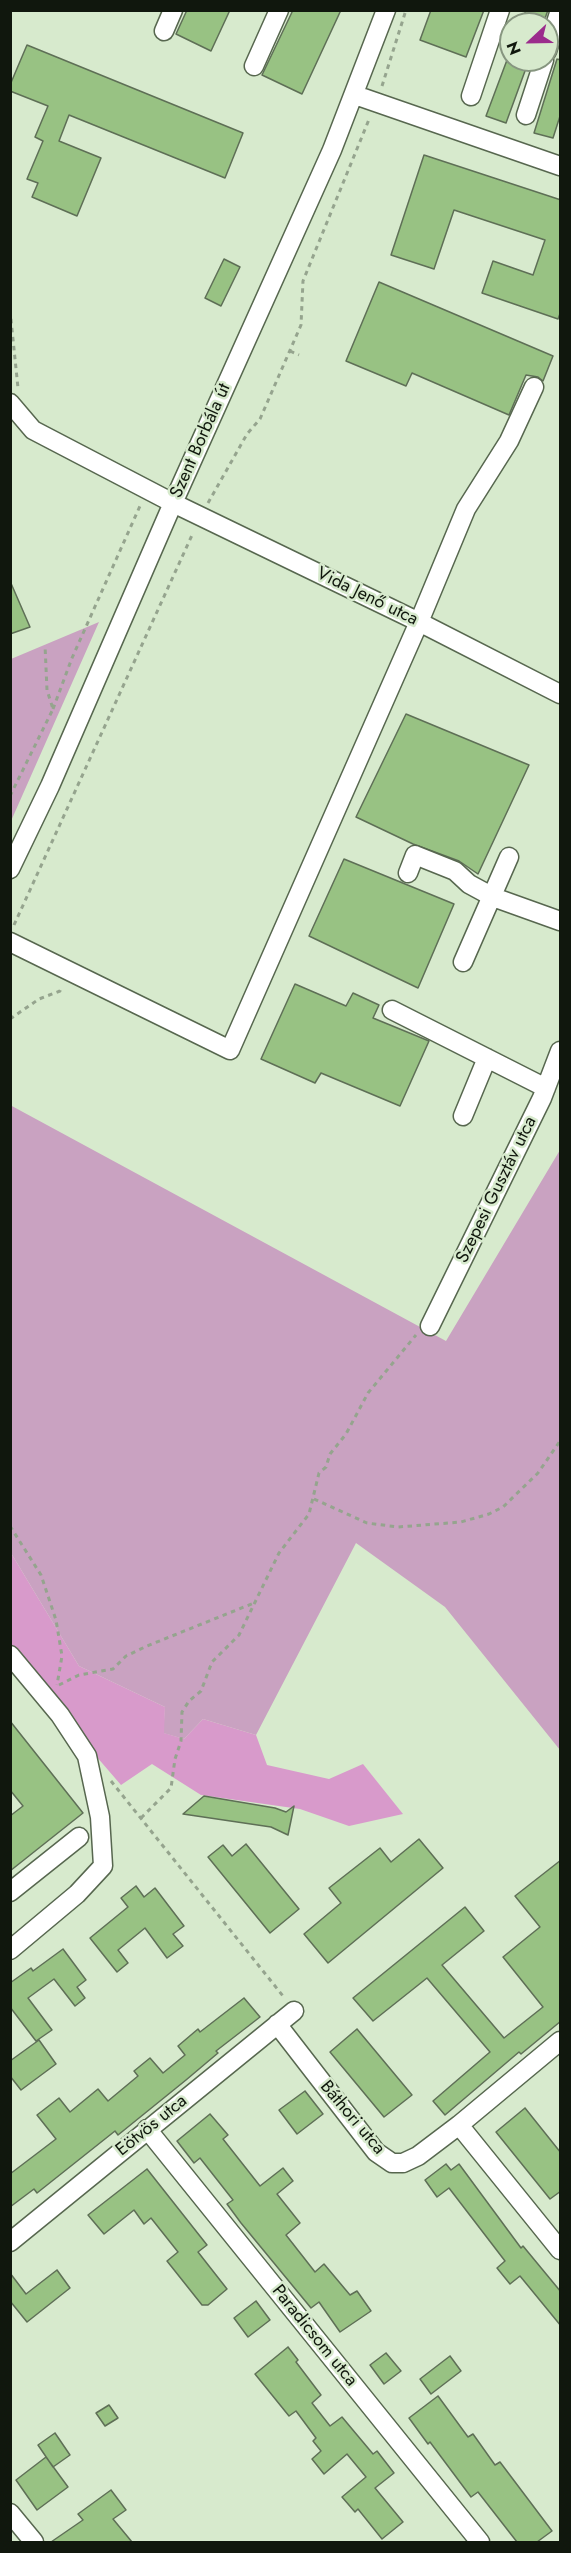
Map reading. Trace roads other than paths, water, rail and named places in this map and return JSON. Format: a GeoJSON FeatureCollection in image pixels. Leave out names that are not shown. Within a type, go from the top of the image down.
{"type":"FeatureCollection","features":[{"type":"Feature","properties":{"kind":"street"},"geometry":{"type":"LineString","coordinates":[[164,31],[173,10]]}},
{"type":"Feature","properties":{"kind":"street"},"geometry":{"type":"LineString","coordinates":[[254,66],[279,10]]}},
{"type":"Feature","properties":{"kind":"street","name":"Szent Borbála út"},"geometry":{"type":"LineString","coordinates":[[10,869],[50,786],[355,95],[386,10]]}},
{"type":"Feature","properties":{"kind":"street"},"geometry":{"type":"LineString","coordinates":[[471,96],[500,10]]}},
{"type":"Feature","properties":{"kind":"street"},"geometry":{"type":"LineString","coordinates":[[526,115],[540,72]]}},
{"type":"Feature","properties":{"kind":"street"},"geometry":{"type":"LineString","coordinates":[[355,95],[561,166]]}},
{"type":"Feature","properties":{"kind":"street"},"geometry":{"type":"LineString","coordinates":[[10,942],[230,1050],[419,622],[466,508],[509,441],[534,387]]}},
{"type":"Feature","properties":{"kind":"street","name":"Vida Jenő utca"},"geometry":{"type":"LineString","coordinates":[[15,410],[33,430],[148,490],[561,694]]}},
{"type":"Feature","properties":{"kind":"street"},"geometry":{"type":"LineString","coordinates":[[408,873],[415,855],[455,871],[468,884],[494,897],[561,921]]}},
{"type":"Feature","properties":{"kind":"street"},"geometry":{"type":"LineString","coordinates":[[463,962],[510,857]]}},
{"type":"Feature","properties":{"kind":"street"},"geometry":{"type":"LineString","coordinates":[[392,1010],[546,1088]]}},
{"type":"Feature","properties":{"kind":"street","name":"Szepesi Gusztáv utca"},"geometry":{"type":"LineString","coordinates":[[430,1326],[546,1088],[561,1051]]}},
{"type":"Feature","properties":{"kind":"street"},"geometry":{"type":"LineString","coordinates":[[463,1116],[487,1058]]}},
{"type":"Feature","properties":{"kind":"street"},"geometry":{"type":"LineString","coordinates":[[10,1655],[51,1692],[87,1756],[100,1817],[103,1866],[77,1894],[10,1950]]}},
{"type":"Feature","properties":{"kind":"street"},"geometry":{"type":"LineString","coordinates":[[10,1892],[79,1836]]}},
{"type":"Feature","properties":{"kind":"street","name":"Eötvös utca"},"geometry":{"type":"LineString","coordinates":[[10,2242],[294,2011]]}},
{"type":"Feature","properties":{"kind":"street","name":"Báthori utca"},"geometry":{"type":"LineString","coordinates":[[278,2024],[376,2152],[392,2163],[403,2163],[418,2156],[459,2126],[561,2041]]}},
{"type":"Feature","properties":{"kind":"street"},"geometry":{"type":"LineString","coordinates":[[459,2126],[561,2250]]}},
{"type":"Feature","properties":{"kind":"street","name":"Paradicsom utca"},"geometry":{"type":"LineString","coordinates":[[147,2129],[480,2542]]}},
{"type":"Feature","properties":{"kind":"street"},"geometry":{"type":"LineString","coordinates":[[10,2513],[34,2542]]}}]}
